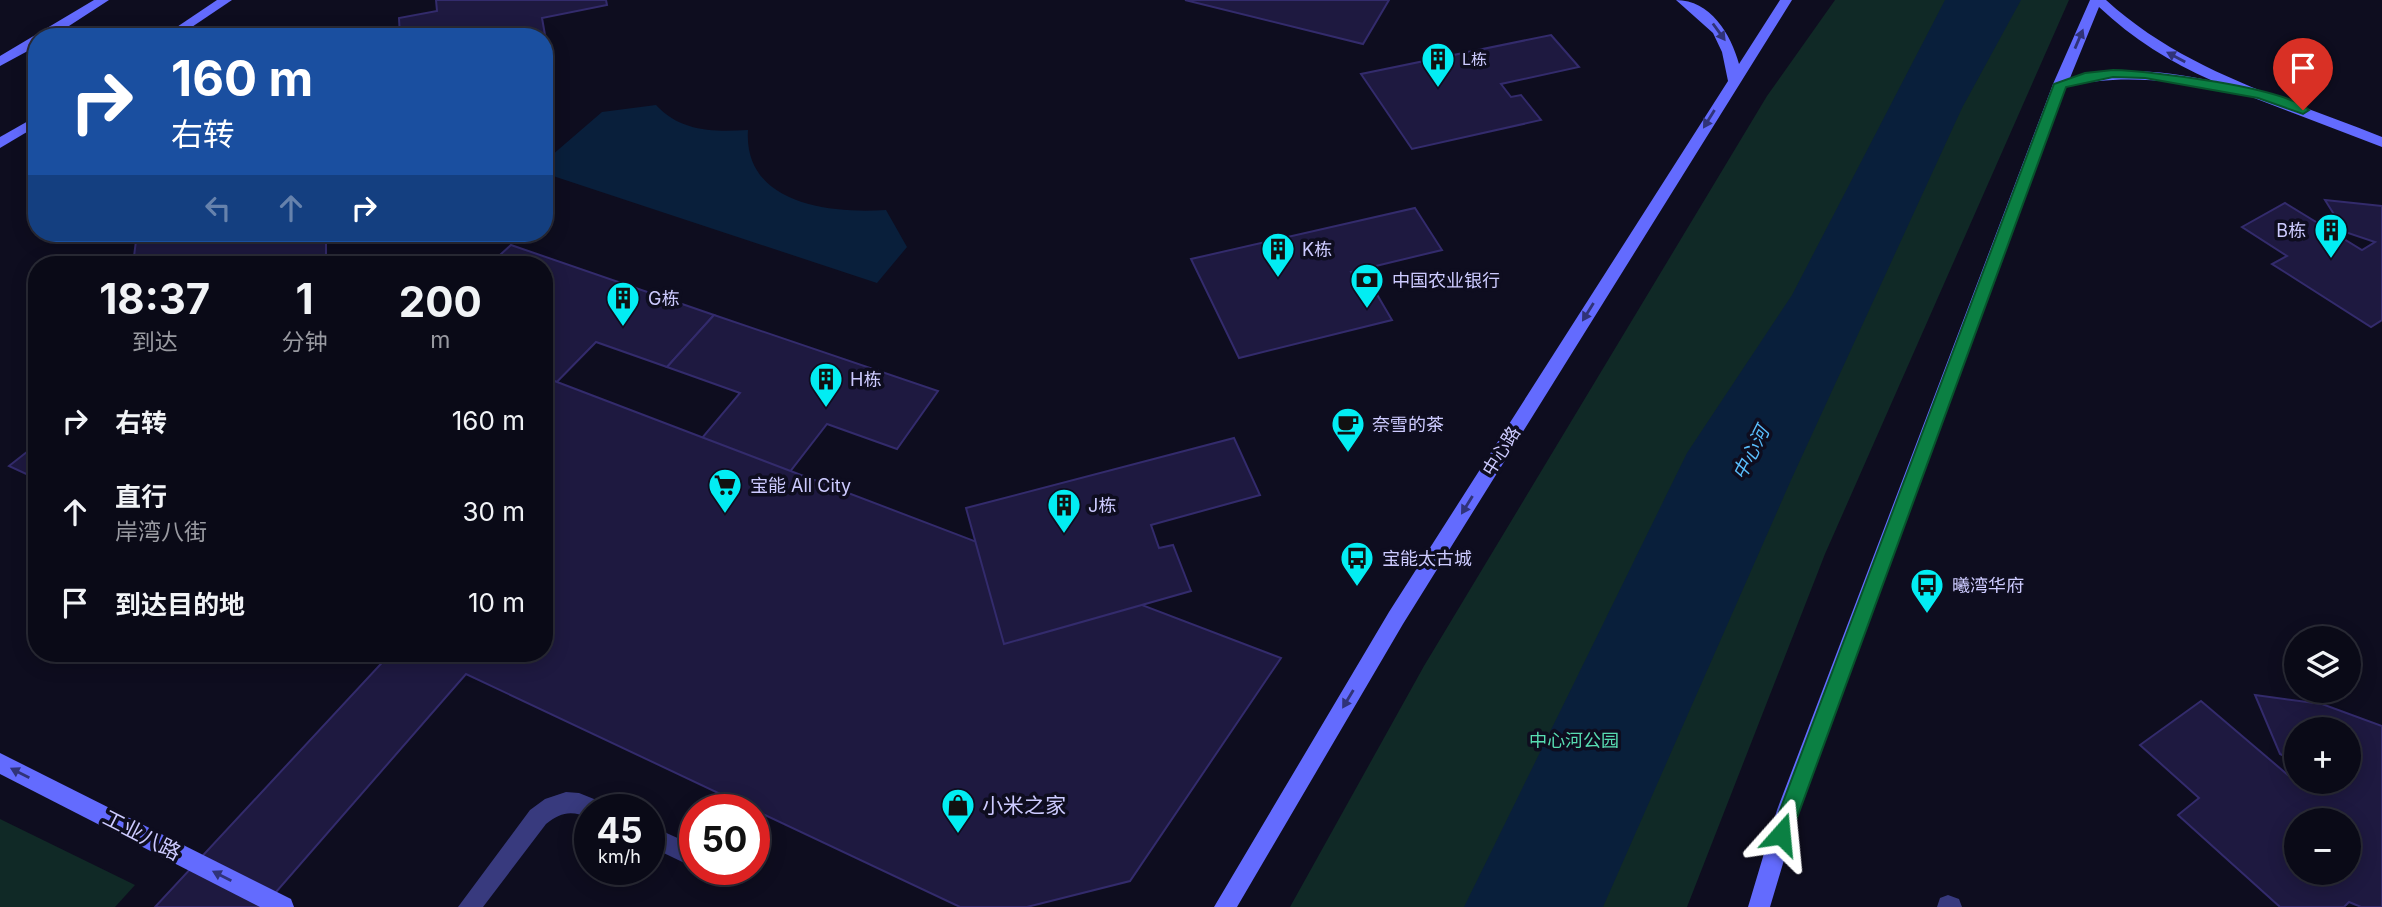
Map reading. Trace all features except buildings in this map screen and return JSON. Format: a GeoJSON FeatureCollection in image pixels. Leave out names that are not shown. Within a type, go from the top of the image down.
{"type":"FeatureCollection","features":[{"type":"Feature","properties":{"kind":"main road"},"geometry":{"type":"LineString","coordinates":[[57,28],[103,0]]}},
{"type":"Feature","properties":{"kind":"main road"},"geometry":{"type":"LineString","coordinates":[[182,28],[226,0]]}},
{"type":"Feature","properties":{"kind":"main road"},"geometry":{"type":"LineString","coordinates":[[1682,0],[1707,16],[1723,35],[1731,55],[1734,79]]}},
{"type":"Feature","properties":{"kind":"main road","name":"中心路"},"geometry":{"type":"LineString","coordinates":[[1225,907],[1396,618],[1786,0]]}},
{"type":"Feature","properties":{"kind":"main road"},"geometry":{"type":"LineString","coordinates":[[1759,907],[1793,797],[2060,84],[2097,0],[2129,29],[2193,66],[2382,142]]}},
{"type":"Feature","properties":{"kind":"main road"},"geometry":{"type":"LineString","coordinates":[[0,62],[28,45]]}},
{"type":"Feature","properties":{"kind":"main road"},"geometry":{"type":"LineString","coordinates":[[2060,84],[2085,77],[2145,74],[2261,94]]}},
{"type":"Feature","properties":{"kind":"main road"},"geometry":{"type":"LineString","coordinates":[[0,143],[28,126]]}},
{"type":"Feature","properties":{"kind":"main road","name":"工业八路"},"geometry":{"type":"LineString","coordinates":[[0,763],[283,907]]}},
{"type":"Feature","properties":{"kind":"lane"},"geometry":{"type":"LineString","coordinates":[[469,907],[538,817],[552,806],[569,801],[574,803]]}},
{"type":"Feature","properties":{"kind":"green space","name":"中心河公园"},"geometry":{"type":"Polygon","coordinates":[[[1835,0],[2069,0],[1825,554],[1687,907],[1290,907],[1424,666],[1767,96],[1835,0]]]}},
{"type":"Feature","properties":{"kind":"green space"},"geometry":{"type":"Polygon","coordinates":[[[0,819],[135,885],[115,907],[0,907],[0,819]]]}},
{"type":"Feature","properties":{"kind":"water","name":"中心河"},"geometry":{"type":"Polygon","coordinates":[[[1945,0],[2021,0],[1962,108],[1791,480],[1603,907],[1464,907],[1687,453],[1792,295],[1945,0]]]}},
{"type":"Feature","properties":{"kind":"water"},"geometry":{"type":"Polygon","coordinates":[[[656,105],[676,121],[687,125],[723,131],[748,130],[750,155],[760,174],[775,189],[816,206],[840,210],[886,210],[907,247],[877,283],[553,176],[553,154],[602,112],[656,105]]]}},
{"type":"Feature","properties":{"kind":"place","name":"L栋"},"geometry":{"type":"Point","coordinates":[1438,89]}},
{"type":"Feature","properties":{"kind":"place","name":"B栋"},"geometry":{"type":"Point","coordinates":[2331,260]}},
{"type":"Feature","properties":{"kind":"place","name":"K栋"},"geometry":{"type":"Point","coordinates":[1278,279]}},
{"type":"Feature","properties":{"kind":"place","name":"中国农业银行"},"geometry":{"type":"Point","coordinates":[1367,310]}},
{"type":"Feature","properties":{"kind":"place","name":"G栋"},"geometry":{"type":"Point","coordinates":[623,328]}},
{"type":"Feature","properties":{"kind":"place","name":"H栋"},"geometry":{"type":"Point","coordinates":[826,409]}},
{"type":"Feature","properties":{"kind":"place","name":"奈雪的茶"},"geometry":{"type":"Point","coordinates":[1348,454]}},
{"type":"Feature","properties":{"kind":"place","name":"宝能 All City"},"geometry":{"type":"Point","coordinates":[725,515]}},
{"type":"Feature","properties":{"kind":"place","name":"J栋"},"geometry":{"type":"Point","coordinates":[1064,535]}},
{"type":"Feature","properties":{"kind":"place","name":"宝能太古城"},"geometry":{"type":"Point","coordinates":[1357,588]}},
{"type":"Feature","properties":{"kind":"place","name":"曦湾华府"},"geometry":{"type":"Point","coordinates":[1927,615]}},
{"type":"Feature","properties":{"kind":"place","name":"小米之家"},"geometry":{"type":"Point","coordinates":[958,835]}},
{"type":"Feature","properties":{"kind":"route"},"geometry":{"type":"LineString","coordinates":[[1781,834],[2060,84],[2085,77],[2145,74],[2261,94],[2303,110]]}}]}
